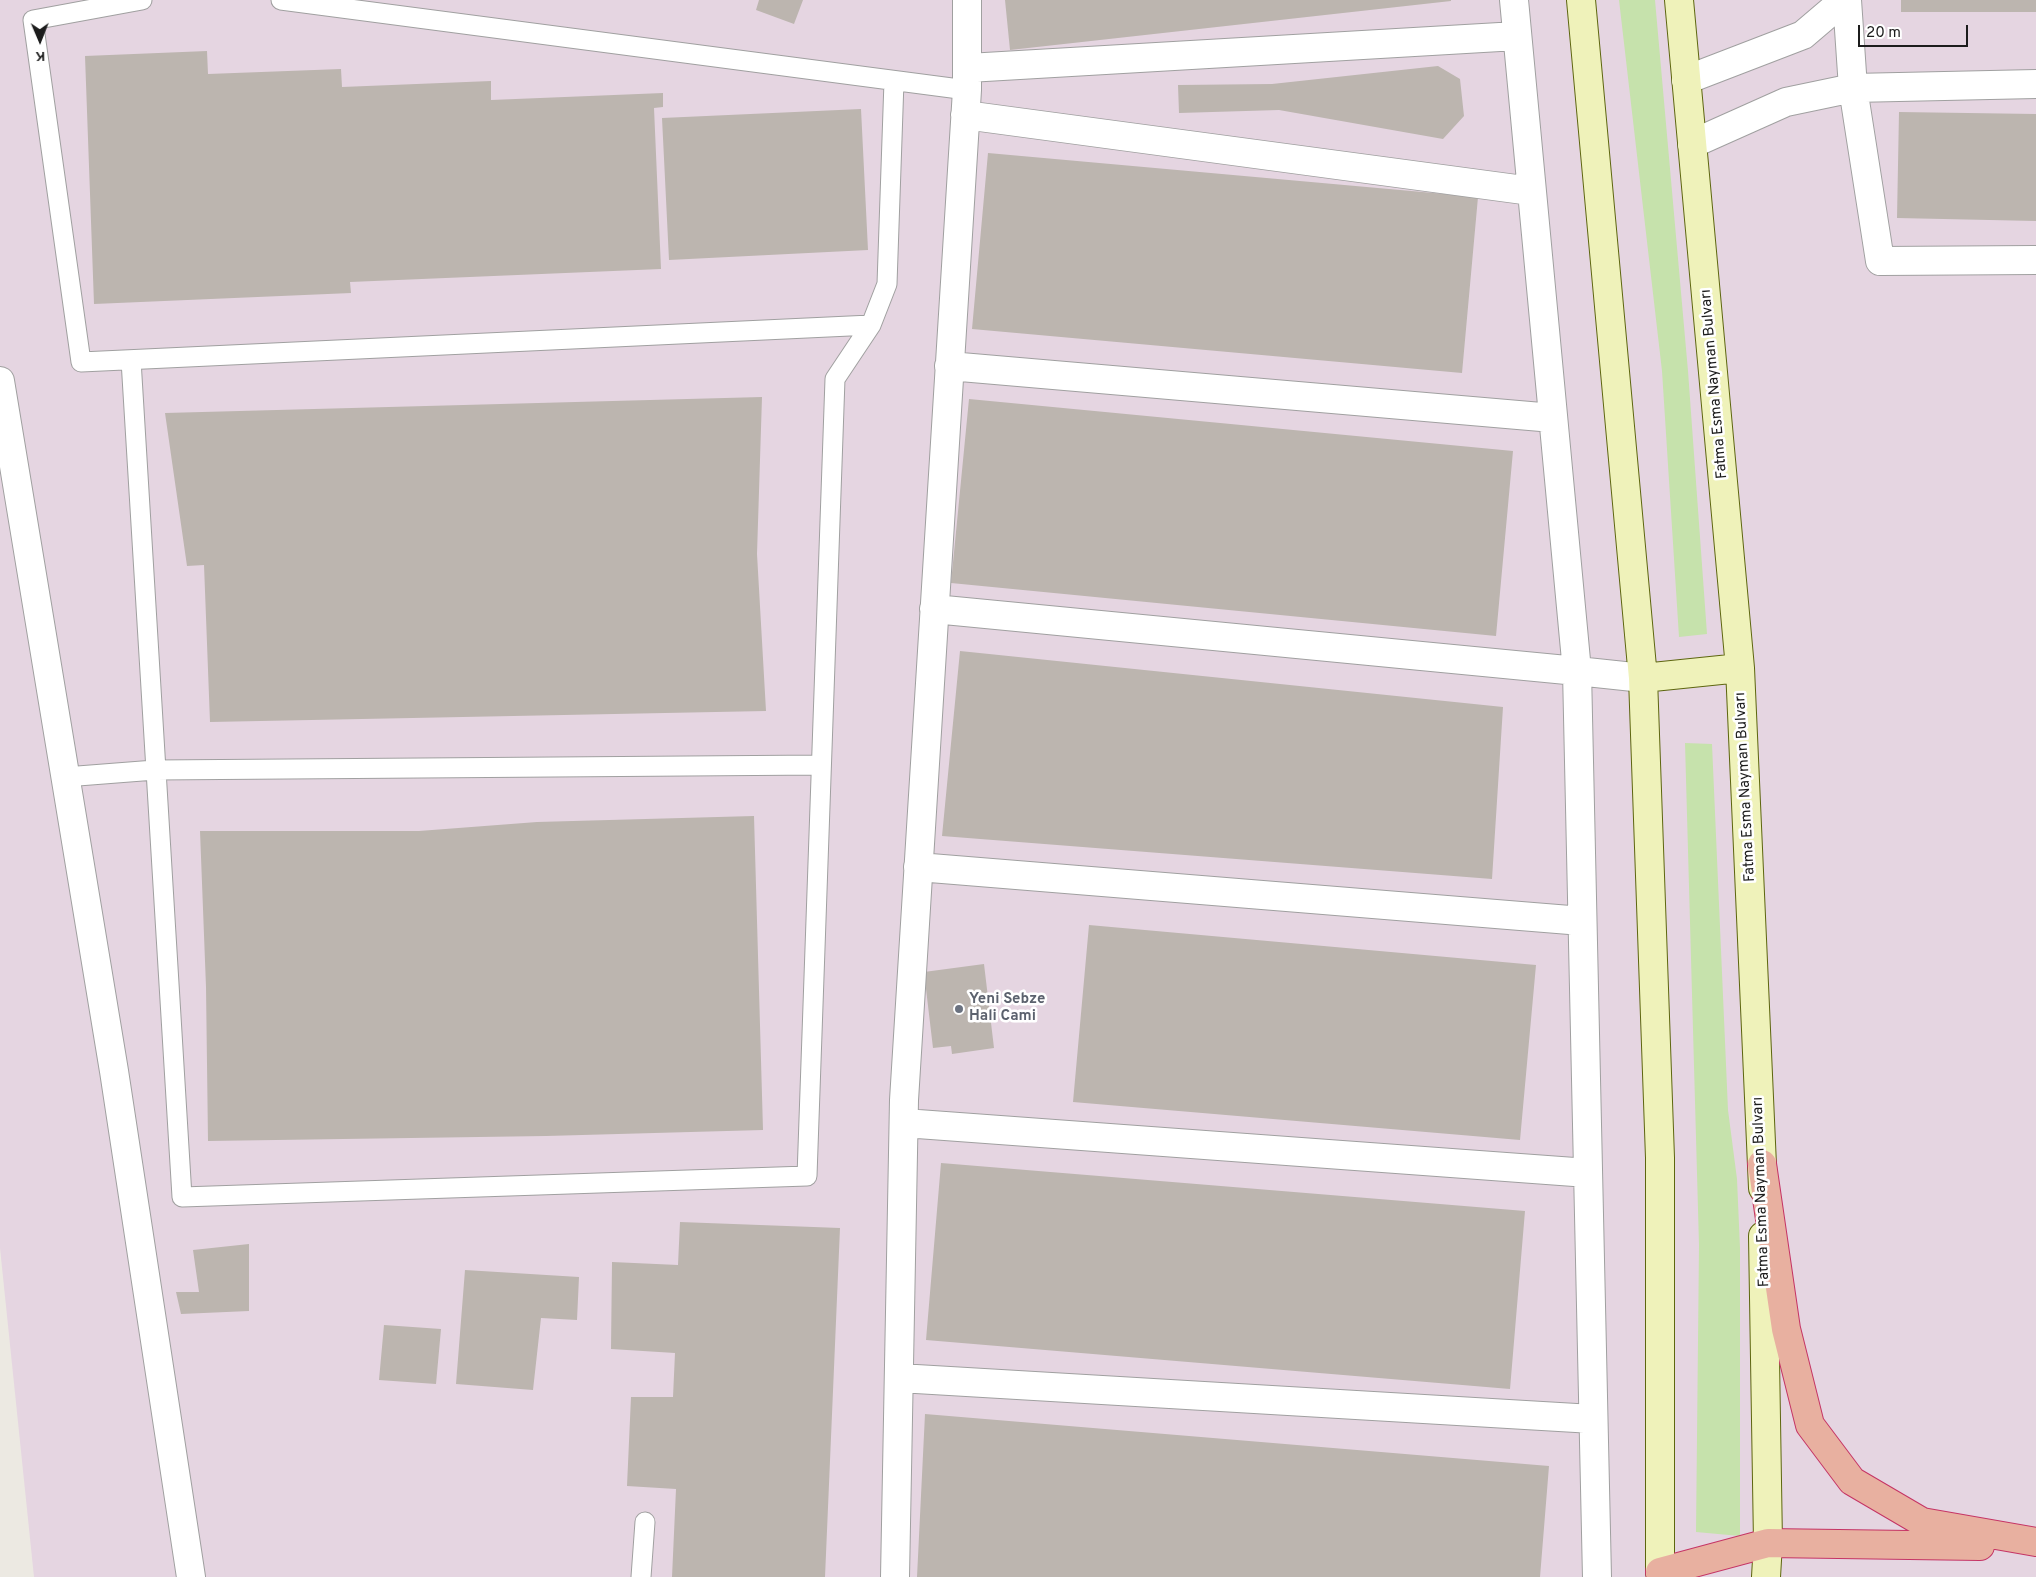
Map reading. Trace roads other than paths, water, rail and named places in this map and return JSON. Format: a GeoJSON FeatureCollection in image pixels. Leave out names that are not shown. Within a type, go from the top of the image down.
{"type":"FeatureCollection","features":[{"type":"Feature","properties":{"kind":"highway"},"geometry":{"type":"LineString","coordinates":[[1762,1164],[1786,1329],[1810,1425],[1852,1481],[1922,1522],[2036,1542]]}},
{"type":"Feature","properties":{"kind":"highway"},"geometry":{"type":"LineString","coordinates":[[1660,1572],[1768,1543],[2036,1546]]}},
{"type":"Feature","properties":{"kind":"main road"},"geometry":{"type":"LineString","coordinates":[[1581,0],[1643,678],[1660,1158],[1660,1572]]}},
{"type":"Feature","properties":{"kind":"main road","name":"Fatma Esma Nayman Bulvarı"},"geometry":{"type":"LineString","coordinates":[[1679,0],[1740,668],[1762,1164],[1768,1543],[1766,1577]]}},
{"type":"Feature","properties":{"kind":"main road"},"geometry":{"type":"LineString","coordinates":[[1643,678],[1740,668]]}},
{"type":"Feature","properties":{"kind":"street"},"geometry":{"type":"LineString","coordinates":[[895,1577],[904,1123],[966,91],[967,0]]}},
{"type":"Feature","properties":{"kind":"street"},"geometry":{"type":"LineString","coordinates":[[1514,0],[1577,671],[1597,1577]]}},
{"type":"Feature","properties":{"kind":"street"},"geometry":{"type":"LineString","coordinates":[[1686,80],[1803,35],[1845,0]]}},
{"type":"Feature","properties":{"kind":"street"},"geometry":{"type":"LineString","coordinates":[[1845,0],[1853,88],[1880,261],[2036,260]]}},
{"type":"Feature","properties":{"kind":"street"},"geometry":{"type":"LineString","coordinates":[[966,91],[1517,36]]}},
{"type":"Feature","properties":{"kind":"street"},"geometry":{"type":"LineString","coordinates":[[1692,144],[1786,102],[1853,88],[2036,84]]}},
{"type":"Feature","properties":{"kind":"street"},"geometry":{"type":"LineString","coordinates":[[966,91],[1531,191]]}},
{"type":"Feature","properties":{"kind":"street"},"geometry":{"type":"LineString","coordinates":[[949,366],[1552,418]]}},
{"type":"Feature","properties":{"kind":"street"},"geometry":{"type":"LineString","coordinates":[[0,381],[114,1071],[190,1577]]}},
{"type":"Feature","properties":{"kind":"street"},"geometry":{"type":"LineString","coordinates":[[934,609],[1643,678]]}},
{"type":"Feature","properties":{"kind":"street"},"geometry":{"type":"LineString","coordinates":[[918,867],[1582,921]]}},
{"type":"Feature","properties":{"kind":"street"},"geometry":{"type":"LineString","coordinates":[[904,1123],[1588,1173]]}},
{"type":"Feature","properties":{"kind":"street"},"geometry":{"type":"LineString","coordinates":[[899,1378],[1593,1419]]}},
{"type":"Feature","properties":{"kind":"lane"},"geometry":{"type":"LineString","coordinates":[[142,0],[33,20],[81,362],[871,325]]}},
{"type":"Feature","properties":{"kind":"lane"},"geometry":{"type":"LineString","coordinates":[[281,0],[966,91]]}},
{"type":"Feature","properties":{"kind":"lane"},"geometry":{"type":"LineString","coordinates":[[131,360],[182,1197],[808,1176],[835,379],[871,325],[887,284],[894,81]]}},
{"type":"Feature","properties":{"kind":"lane"},"geometry":{"type":"LineString","coordinates":[[65,778],[155,770],[821,765]]}},
{"type":"Feature","properties":{"kind":"lane"},"geometry":{"type":"LineString","coordinates":[[641,1577],[645,1522]]}},
{"type":"Feature","properties":{"kind":"place","name":"Yeni Sebze Hali Cami"},"geometry":{"type":"Point","coordinates":[959,1009]}}]}
